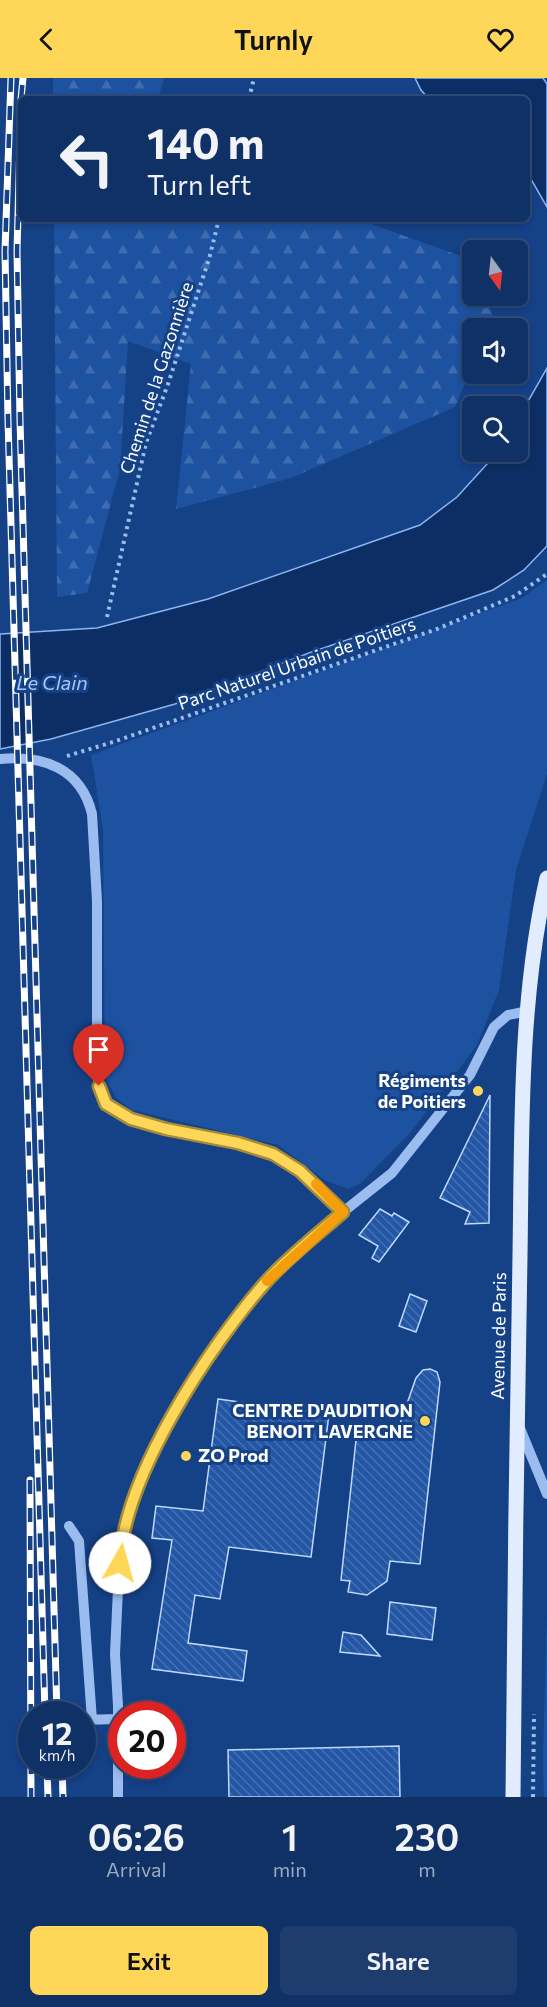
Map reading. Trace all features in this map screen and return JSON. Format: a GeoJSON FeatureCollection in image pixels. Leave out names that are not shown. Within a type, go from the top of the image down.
{"type":"FeatureCollection","features":[{"type":"Feature","properties":{"kind":"main road","name":"Avenue de Paris"},"geometry":{"type":"LineString","coordinates":[[513,1797],[523,1074],[528,1011],[547,878]]}},
{"type":"Feature","properties":{"kind":"street"},"geometry":{"type":"LineString","coordinates":[[0,759],[37,759],[49,762],[79,784],[85,792],[92,814],[97,901],[97,1070],[99,1086],[106,1104],[131,1119],[166,1129],[238,1143],[273,1154],[307,1176],[343,1212]]}},
{"type":"Feature","properties":{"kind":"street"},"geometry":{"type":"LineString","coordinates":[[117,1701],[115,1654],[120,1545],[130,1507],[152,1454],[188,1390],[222,1337],[267,1281],[343,1212],[392,1173],[470,1075],[494,1027],[508,1015],[528,1011]]}},
{"type":"Feature","properties":{"kind":"street"},"geometry":{"type":"LineString","coordinates":[[517,1420],[547,1494]]}},
{"type":"Feature","properties":{"kind":"street"},"geometry":{"type":"LineString","coordinates":[[69,1526],[79,1541],[86,1701]]}},
{"type":"Feature","properties":{"kind":"street"},"geometry":{"type":"LineString","coordinates":[[117,1779],[117,1797]]}},
{"type":"Feature","properties":{"kind":"path"},"geometry":{"type":"LineString","coordinates":[[250,96],[254,78]]}},
{"type":"Feature","properties":{"kind":"path","name":"Chemin de la Gazonnière"},"geometry":{"type":"LineString","coordinates":[[107,617],[146,443],[191,316],[218,222]]}},
{"type":"Feature","properties":{"kind":"path","name":"Parc Naturel Urbain de Poitiers"},"geometry":{"type":"LineString","coordinates":[[49,762],[113,742],[437,629],[515,596],[547,574]]}},
{"type":"Feature","properties":{"kind":"green space"},"geometry":{"type":"Polygon","coordinates":[[[53,78],[164,78],[159,96],[53,96],[53,78]]]}},
{"type":"Feature","properties":{"kind":"green space"},"geometry":{"type":"Polygon","coordinates":[[[54,222],[365,222],[462,256],[462,306],[489,306],[494,318],[462,318],[462,384],[465,384],[455,407],[291,478],[176,509],[191,364],[128,341],[120,469],[87,593],[57,597],[54,222]]]}},
{"type":"Feature","properties":{"kind":"green space"},"geometry":{"type":"Polygon","coordinates":[[[547,580],[547,774],[516,870],[499,990],[477,1045],[410,1133],[360,1184],[349,1189],[326,1181],[278,1145],[132,1110],[116,1098],[105,1076],[103,829],[91,755],[522,598],[547,580]]]}},
{"type":"Feature","properties":{"kind":"green space"},"geometry":{"type":"Polygon","coordinates":[[[547,1613],[547,1797],[544,1797],[543,1757],[547,1613]]]}},
{"type":"Feature","properties":{"kind":"water"},"geometry":{"type":"Polygon","coordinates":[[[415,78],[543,78],[547,84],[547,207],[530,177],[530,96],[426,96],[415,78]]]}},
{"type":"Feature","properties":{"kind":"water","name":"Le Clain"},"geometry":{"type":"Polygon","coordinates":[[[547,368],[547,546],[524,570],[493,590],[309,653],[175,704],[51,739],[0,749],[0,634],[97,628],[208,599],[420,525],[457,497],[489,462],[528,462],[528,401],[547,368]]]}},
{"type":"Feature","properties":{"kind":"building"},"geometry":{"type":"Polygon","coordinates":[[[490,1095],[489,1223],[465,1224],[470,1212],[440,1198],[490,1095]]]}},
{"type":"Feature","properties":{"kind":"building"},"geometry":{"type":"Polygon","coordinates":[[[380,1209],[392,1216],[394,1213],[409,1222],[379,1262],[372,1258],[378,1246],[359,1235],[380,1209]]]}},
{"type":"Feature","properties":{"kind":"building"},"geometry":{"type":"Polygon","coordinates":[[[410,1294],[427,1301],[416,1332],[399,1326],[410,1294]]]}},
{"type":"Feature","properties":{"kind":"building"},"geometry":{"type":"Polygon","coordinates":[[[430,1369],[437,1372],[440,1382],[420,1564],[390,1561],[387,1581],[367,1595],[348,1592],[350,1581],[341,1580],[357,1431],[396,1435],[416,1378],[423,1370],[430,1369]]]}},
{"type":"Feature","properties":{"kind":"building"},"geometry":{"type":"Polygon","coordinates":[[[218,1399],[329,1414],[311,1557],[229,1547],[220,1599],[195,1595],[188,1643],[247,1651],[243,1681],[152,1669],[172,1540],[152,1538],[156,1506],[203,1511],[218,1399]]]}},
{"type":"Feature","properties":{"kind":"building"},"geometry":{"type":"Polygon","coordinates":[[[390,1602],[436,1608],[432,1640],[387,1634],[390,1602]]]}},
{"type":"Feature","properties":{"kind":"building"},"geometry":{"type":"Polygon","coordinates":[[[343,1632],[361,1635],[380,1656],[340,1652],[343,1632]]]}},
{"type":"Feature","properties":{"kind":"building"},"geometry":{"type":"Polygon","coordinates":[[[399,1746],[400,1797],[229,1797],[228,1750],[399,1746]]]}},
{"type":"Feature","properties":{"kind":"railway"},"geometry":{"type":"LineString","coordinates":[[11,78],[5,251],[8,420],[45,1701]]}},
{"type":"Feature","properties":{"kind":"railway"},"geometry":{"type":"LineString","coordinates":[[21,96],[23,78]]}},
{"type":"Feature","properties":{"kind":"railway"},"geometry":{"type":"LineString","coordinates":[[18,214],[20,420],[57,1701]]}},
{"type":"Feature","properties":{"kind":"railway"},"geometry":{"type":"LineString","coordinates":[[30,1480],[31,1797]]}},
{"type":"Feature","properties":{"kind":"railway"},"geometry":{"type":"LineString","coordinates":[[47,1779],[48,1797]]}},
{"type":"Feature","properties":{"kind":"railway"},"geometry":{"type":"LineString","coordinates":[[62,1779],[63,1797]]}},
{"type":"Feature","properties":{"kind":"slow traffic"},"geometry":{"type":"LineString","coordinates":[[267,1281],[343,1212],[316,1184]]}},
{"type":"Feature","properties":{"kind":"place","name":"Régiments de Poitiers"},"geometry":{"type":"Point","coordinates":[478,1091]}},
{"type":"Feature","properties":{"kind":"place","name":"CENTRE D'AUDITION BENOIT LAVERGNE"},"geometry":{"type":"Point","coordinates":[425,1421]}},
{"type":"Feature","properties":{"kind":"place","name":"ZO Prod"},"geometry":{"type":"Point","coordinates":[186,1456]}},
{"type":"Feature","properties":{"kind":"route"},"geometry":{"type":"LineString","coordinates":[[99,1086],[106,1104],[131,1119],[166,1129],[238,1143],[273,1154],[313,1181],[343,1212],[267,1281],[222,1337],[188,1390],[152,1454],[130,1507],[120,1545],[120,1563]]}}]}
